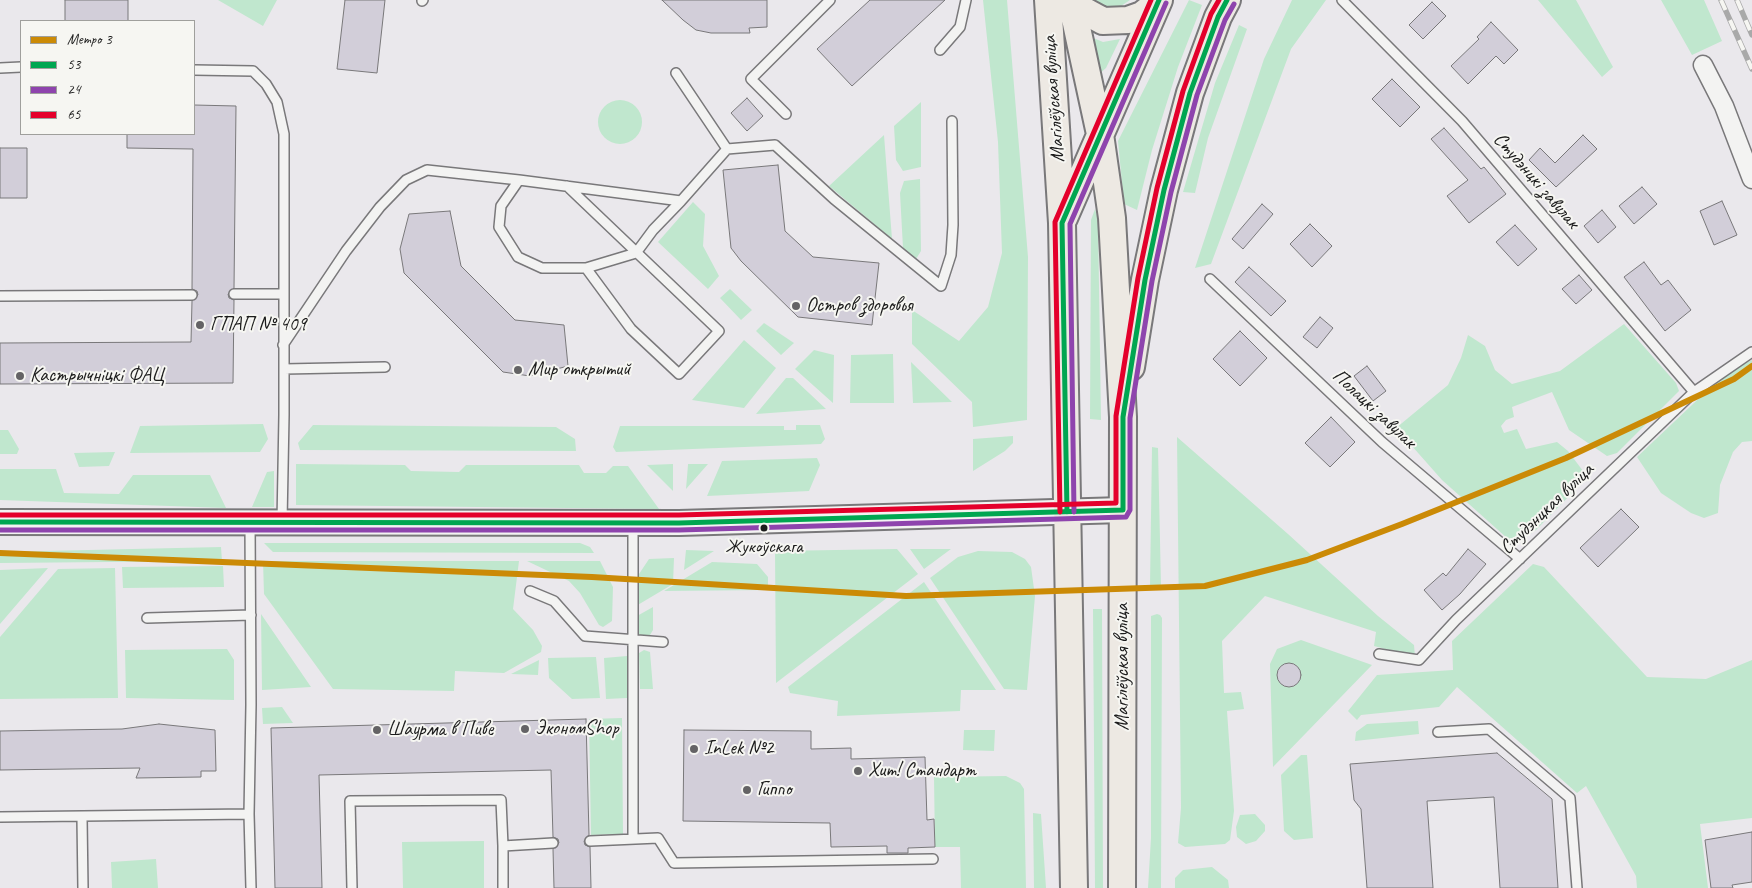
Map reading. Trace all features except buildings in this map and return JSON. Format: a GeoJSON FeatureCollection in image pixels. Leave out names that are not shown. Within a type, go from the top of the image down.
{"type":"FeatureCollection","features":[{"type":"Feature","properties":{"kind":"main road","name":"Магілёўская вуліца"},"geometry":{"type":"LineString","coordinates":[[1048,0],[1062,223],[1074,888]]}},
{"type":"Feature","properties":{"kind":"main road","name":"Магілёўская вуліца"},"geometry":{"type":"LineString","coordinates":[[1071,0],[1100,134],[1112,218],[1123,417],[1122,888]]}},
{"type":"Feature","properties":{"kind":"main road"},"geometry":{"type":"LineString","coordinates":[[1077,0],[1083,10],[1103,21],[1128,20],[1142,15],[1158,2]]}},
{"type":"Feature","properties":{"kind":"main road"},"geometry":{"type":"LineString","coordinates":[[1123,417],[1145,280],[1164,190],[1190,93],[1218,17],[1227,0]]}},
{"type":"Feature","properties":{"kind":"main road"},"geometry":{"type":"LineString","coordinates":[[1062,223],[1158,2]]}},
{"type":"Feature","properties":{"kind":"main road"},"geometry":{"type":"LineString","coordinates":[[0,522],[632,523],[1123,510]]}},
{"type":"Feature","properties":{"kind":"street"},"geometry":{"type":"LineString","coordinates":[[1703,65],[1724,106],[1752,179]]}},
{"type":"Feature","properties":{"kind":"lane"},"geometry":{"type":"LineString","coordinates":[[940,50],[960,27],[966,0]]}},
{"type":"Feature","properties":{"kind":"lane","name":"Студэнцкі завулак"},"geometry":{"type":"LineString","coordinates":[[1342,0],[1462,121],[1694,392]]}},
{"type":"Feature","properties":{"kind":"lane"},"geometry":{"type":"LineString","coordinates":[[786,114],[751,79],[828,1]]}},
{"type":"Feature","properties":{"kind":"lane"},"geometry":{"type":"LineString","coordinates":[[0,68],[20,67]]}},
{"type":"Feature","properties":{"kind":"lane"},"geometry":{"type":"LineString","coordinates":[[195,70],[253,71],[266,84],[277,102],[284,134],[282,522]]}},
{"type":"Feature","properties":{"kind":"lane"},"geometry":{"type":"LineString","coordinates":[[676,74],[727,149]]}},
{"type":"Feature","properties":{"kind":"lane"},"geometry":{"type":"LineString","coordinates":[[519,180],[501,206],[499,227],[518,257],[542,268],[586,268],[636,254],[653,230],[727,149],[775,145],[834,199],[941,286],[951,255],[953,224],[952,121]]}},
{"type":"Feature","properties":{"kind":"lane"},"geometry":{"type":"LineString","coordinates":[[284,345],[346,251],[380,207],[406,180],[427,170],[681,201]]}},
{"type":"Feature","properties":{"kind":"lane"},"geometry":{"type":"LineString","coordinates":[[568,186],[636,254],[719,331],[678,374],[631,329],[586,268]]}},
{"type":"Feature","properties":{"kind":"lane","name":"Полацкі завулак"},"geometry":{"type":"LineString","coordinates":[[1210,279],[1382,442],[1520,559]]}},
{"type":"Feature","properties":{"kind":"lane"},"geometry":{"type":"LineString","coordinates":[[0,296],[192,294]]}},
{"type":"Feature","properties":{"kind":"lane"},"geometry":{"type":"LineString","coordinates":[[234,294],[282,294]]}},
{"type":"Feature","properties":{"kind":"lane","name":"Студэнцкая вуліца"},"geometry":{"type":"LineString","coordinates":[[1379,654],[1419,660],[1520,559],[1694,392],[1752,352]]}},
{"type":"Feature","properties":{"kind":"lane"},"geometry":{"type":"LineString","coordinates":[[284,369],[385,367]]}},
{"type":"Feature","properties":{"kind":"lane"},"geometry":{"type":"LineString","coordinates":[[250,522],[250,888]]}},
{"type":"Feature","properties":{"kind":"lane"},"geometry":{"type":"LineString","coordinates":[[632,523],[633,838]]}},
{"type":"Feature","properties":{"kind":"lane"},"geometry":{"type":"LineString","coordinates":[[530,591],[554,601],[586,636],[664,642]]}},
{"type":"Feature","properties":{"kind":"lane"},"geometry":{"type":"LineString","coordinates":[[147,618],[251,615]]}},
{"type":"Feature","properties":{"kind":"lane"},"geometry":{"type":"LineString","coordinates":[[1438,732],[1489,729],[1570,798],[1577,888]]}},
{"type":"Feature","properties":{"kind":"lane"},"geometry":{"type":"LineString","coordinates":[[352,888],[350,801],[501,800],[503,888]]}},
{"type":"Feature","properties":{"kind":"lane"},"geometry":{"type":"LineString","coordinates":[[0,817],[82,818],[249,814]]}},
{"type":"Feature","properties":{"kind":"lane"},"geometry":{"type":"LineString","coordinates":[[82,818],[83,888]]}},
{"type":"Feature","properties":{"kind":"lane"},"geometry":{"type":"LineString","coordinates":[[590,841],[658,838],[674,863],[933,860]]}},
{"type":"Feature","properties":{"kind":"lane"},"geometry":{"type":"LineString","coordinates":[[503,846],[553,843]]}},
{"type":"Feature","properties":{"kind":"green space"},"geometry":{"type":"Polygon","coordinates":[[[218,0],[277,0],[263,26],[218,0]]]}},
{"type":"Feature","properties":{"kind":"green space"},"geometry":{"type":"Polygon","coordinates":[[[983,0],[1007,0],[1028,257],[1027,420],[973,427],[972,402],[912,344],[912,310],[959,341],[988,307],[1002,253],[998,142],[983,0]]]}},
{"type":"Feature","properties":{"kind":"green space"},"geometry":{"type":"Polygon","coordinates":[[[1092,0],[1130,0],[1121,6],[1109,9],[1092,0]]]}},
{"type":"Feature","properties":{"kind":"green space"},"geometry":{"type":"Polygon","coordinates":[[[1189,0],[1202,5],[1178,67],[1152,150],[1137,210],[1124,204],[1118,141],[1189,0]]]}},
{"type":"Feature","properties":{"kind":"green space"},"geometry":{"type":"Polygon","coordinates":[[[1292,0],[1326,0],[1291,49],[1211,264],[1195,268],[1264,59],[1292,0]]]}},
{"type":"Feature","properties":{"kind":"green space"},"geometry":{"type":"Polygon","coordinates":[[[1538,0],[1576,0],[1613,67],[1602,77],[1538,0]]]}},
{"type":"Feature","properties":{"kind":"green space"},"geometry":{"type":"Polygon","coordinates":[[[1661,0],[1704,0],[1722,41],[1692,55],[1661,0]]]}},
{"type":"Feature","properties":{"kind":"green space"},"geometry":{"type":"Polygon","coordinates":[[[1239,25],[1247,29],[1208,138],[1195,193],[1183,192],[1215,83],[1239,25]]]}},
{"type":"Feature","properties":{"kind":"green space"},"geometry":{"type":"Polygon","coordinates":[[[1091,37],[1103,42],[1120,39],[1106,68],[1098,75],[1091,37]]]}},
{"type":"Feature","properties":{"kind":"green space"},"geometry":{"type":"Polygon","coordinates":[[[616,100],[624,100],[636,106],[642,122],[636,138],[624,144],[616,144],[604,138],[598,126],[598,118],[604,106],[616,100]]]}},
{"type":"Feature","properties":{"kind":"green space"},"geometry":{"type":"Polygon","coordinates":[[[921,102],[921,167],[903,171],[896,160],[894,126],[921,102]]]}},
{"type":"Feature","properties":{"kind":"green space"},"geometry":{"type":"Polygon","coordinates":[[[884,135],[892,239],[829,186],[884,135]]]}},
{"type":"Feature","properties":{"kind":"green space"},"geometry":{"type":"Polygon","coordinates":[[[920,179],[921,251],[916,259],[903,248],[900,193],[904,181],[920,179]]]}},
{"type":"Feature","properties":{"kind":"green space"},"geometry":{"type":"Polygon","coordinates":[[[693,202],[705,214],[703,246],[719,276],[708,289],[658,242],[693,202]]]}},
{"type":"Feature","properties":{"kind":"green space"},"geometry":{"type":"Polygon","coordinates":[[[1095,209],[1098,219],[1101,420],[1090,419],[1091,220],[1095,209]]]}},
{"type":"Feature","properties":{"kind":"green space"},"geometry":{"type":"Polygon","coordinates":[[[730,289],[752,310],[741,320],[720,298],[730,289]]]}},
{"type":"Feature","properties":{"kind":"green space"},"geometry":{"type":"Polygon","coordinates":[[[764,323],[794,343],[781,355],[756,331],[764,323]]]}},
{"type":"Feature","properties":{"kind":"green space"},"geometry":{"type":"Polygon","coordinates":[[[1624,324],[1676,383],[1679,391],[1617,453],[1607,456],[1569,430],[1552,392],[1512,407],[1514,417],[1506,420],[1501,426],[1504,433],[1517,429],[1526,449],[1557,442],[1568,451],[1583,471],[1582,483],[1536,530],[1524,538],[1515,540],[1507,538],[1442,480],[1396,428],[1448,385],[1461,358],[1468,335],[1485,346],[1495,370],[1512,384],[1560,371],[1624,324]]]}},
{"type":"Feature","properties":{"kind":"green space"},"geometry":{"type":"Polygon","coordinates":[[[744,340],[776,368],[744,408],[692,400],[744,340]]]}},
{"type":"Feature","properties":{"kind":"green space"},"geometry":{"type":"Polygon","coordinates":[[[814,350],[834,355],[833,403],[795,369],[814,350]]]}},
{"type":"Feature","properties":{"kind":"green space"},"geometry":{"type":"Polygon","coordinates":[[[893,354],[894,403],[850,403],[851,355],[893,354]]]}},
{"type":"Feature","properties":{"kind":"green space"},"geometry":{"type":"Polygon","coordinates":[[[1752,360],[1752,441],[1742,442],[1733,452],[1720,485],[1718,513],[1704,518],[1691,513],[1661,493],[1637,457],[1712,386],[1730,371],[1752,360]]]}},
{"type":"Feature","properties":{"kind":"green space"},"geometry":{"type":"Polygon","coordinates":[[[911,362],[952,402],[913,403],[911,362]]]}},
{"type":"Feature","properties":{"kind":"green space"},"geometry":{"type":"Polygon","coordinates":[[[786,378],[793,378],[826,409],[756,414],[786,378]]]}},
{"type":"Feature","properties":{"kind":"green space"},"geometry":{"type":"Polygon","coordinates":[[[263,424],[268,439],[260,452],[130,453],[140,426],[263,424]]]}},
{"type":"Feature","properties":{"kind":"green space"},"geometry":{"type":"Polygon","coordinates":[[[313,425],[556,427],[575,439],[576,451],[300,450],[298,443],[313,425]]]}},
{"type":"Feature","properties":{"kind":"green space"},"geometry":{"type":"Polygon","coordinates":[[[796,425],[820,425],[825,439],[821,444],[616,452],[613,447],[620,426],[784,426],[784,430],[796,430],[796,425]]]}},
{"type":"Feature","properties":{"kind":"green space"},"geometry":{"type":"Polygon","coordinates":[[[0,430],[8,430],[19,449],[17,454],[0,454],[0,430]]]}},
{"type":"Feature","properties":{"kind":"green space"},"geometry":{"type":"Polygon","coordinates":[[[1013,436],[1013,443],[1005,451],[973,471],[973,439],[1013,436]]]}},
{"type":"Feature","properties":{"kind":"green space"},"geometry":{"type":"Polygon","coordinates":[[[1177,437],[1378,616],[1414,645],[1415,657],[1374,646],[1376,632],[1265,596],[1222,641],[1224,693],[1241,692],[1244,709],[1227,711],[1234,811],[1230,840],[1225,844],[1185,847],[1178,843],[1181,808],[1177,437]]]}},
{"type":"Feature","properties":{"kind":"green space"},"geometry":{"type":"Polygon","coordinates":[[[1152,447],[1158,448],[1161,587],[1150,586],[1152,447]]]}},
{"type":"Feature","properties":{"kind":"green space"},"geometry":{"type":"Polygon","coordinates":[[[115,452],[109,466],[79,467],[74,453],[115,452]]]}},
{"type":"Feature","properties":{"kind":"green space"},"geometry":{"type":"Polygon","coordinates":[[[817,458],[820,465],[809,491],[707,496],[722,461],[817,458]]]}},
{"type":"Feature","properties":{"kind":"green space"},"geometry":{"type":"Polygon","coordinates":[[[296,464],[405,465],[411,471],[459,472],[466,465],[579,465],[584,473],[606,473],[613,466],[628,466],[659,509],[296,505],[296,464]]]}},
{"type":"Feature","properties":{"kind":"green space"},"geometry":{"type":"Polygon","coordinates":[[[673,464],[673,491],[647,465],[673,464]]]}},
{"type":"Feature","properties":{"kind":"green space"},"geometry":{"type":"Polygon","coordinates":[[[708,464],[686,489],[688,465],[708,464]]]}},
{"type":"Feature","properties":{"kind":"green space"},"geometry":{"type":"Polygon","coordinates":[[[0,469],[56,469],[64,493],[119,494],[133,475],[210,475],[226,508],[0,500],[0,469]]]}},
{"type":"Feature","properties":{"kind":"green space"},"geometry":{"type":"Polygon","coordinates":[[[274,471],[274,507],[252,507],[267,472],[274,471]]]}},
{"type":"Feature","properties":{"kind":"green space"},"geometry":{"type":"Polygon","coordinates":[[[264,543],[580,543],[590,547],[594,553],[273,552],[264,543]]]}},
{"type":"Feature","properties":{"kind":"green space"},"geometry":{"type":"Polygon","coordinates":[[[221,547],[222,561],[0,563],[0,552],[221,547]]]}},
{"type":"Feature","properties":{"kind":"green space"},"geometry":{"type":"Polygon","coordinates":[[[897,549],[918,574],[776,683],[775,551],[897,549]]]}},
{"type":"Feature","properties":{"kind":"green space"},"geometry":{"type":"Polygon","coordinates":[[[910,549],[951,549],[924,569],[910,549]]]}},
{"type":"Feature","properties":{"kind":"green space"},"geometry":{"type":"Polygon","coordinates":[[[686,550],[714,551],[684,570],[686,550]]]}},
{"type":"Feature","properties":{"kind":"green space"},"geometry":{"type":"Polygon","coordinates":[[[978,551],[1012,552],[1025,559],[1031,567],[1035,596],[1027,690],[1004,689],[930,578],[958,557],[978,551]]]}},
{"type":"Feature","properties":{"kind":"green space"},"geometry":{"type":"Polygon","coordinates":[[[674,558],[673,584],[636,606],[637,577],[649,559],[674,558]]]}},
{"type":"Feature","properties":{"kind":"green space"},"geometry":{"type":"Polygon","coordinates":[[[263,561],[519,561],[513,609],[533,630],[542,646],[541,652],[504,673],[455,671],[454,691],[333,689],[264,594],[263,561]]]}},
{"type":"Feature","properties":{"kind":"green space"},"geometry":{"type":"Polygon","coordinates":[[[527,561],[600,561],[613,587],[612,621],[603,627],[599,625],[580,593],[569,581],[527,561]]]}},
{"type":"Feature","properties":{"kind":"green space"},"geometry":{"type":"Polygon","coordinates":[[[712,562],[757,564],[768,577],[768,590],[664,591],[712,562]]]}},
{"type":"Feature","properties":{"kind":"green space"},"geometry":{"type":"Polygon","coordinates":[[[1533,564],[1544,567],[1647,677],[1706,679],[1752,660],[1752,818],[1700,824],[1708,888],[1637,888],[1636,876],[1586,786],[1577,793],[1457,687],[1439,707],[1361,715],[1357,720],[1348,711],[1377,675],[1453,670],[1452,641],[1533,564]]]}},
{"type":"Feature","properties":{"kind":"green space"},"geometry":{"type":"Polygon","coordinates":[[[223,566],[224,587],[123,588],[122,567],[223,566]]]}},
{"type":"Feature","properties":{"kind":"green space"},"geometry":{"type":"Polygon","coordinates":[[[48,568],[0,624],[0,570],[48,568]]]}},
{"type":"Feature","properties":{"kind":"green space"},"geometry":{"type":"Polygon","coordinates":[[[115,568],[118,698],[0,699],[0,637],[58,569],[115,568]]]}},
{"type":"Feature","properties":{"kind":"green space"},"geometry":{"type":"Polygon","coordinates":[[[924,582],[996,690],[961,690],[960,711],[837,716],[838,701],[790,693],[788,687],[924,582]]]}},
{"type":"Feature","properties":{"kind":"green space"},"geometry":{"type":"Polygon","coordinates":[[[653,607],[653,630],[646,637],[638,634],[637,616],[653,607]]]}},
{"type":"Feature","properties":{"kind":"green space"},"geometry":{"type":"Polygon","coordinates":[[[1093,609],[1102,609],[1103,888],[1095,888],[1093,609]]]}},
{"type":"Feature","properties":{"kind":"green space"},"geometry":{"type":"Polygon","coordinates":[[[261,614],[311,687],[262,690],[261,614]]]}},
{"type":"Feature","properties":{"kind":"green space"},"geometry":{"type":"Polygon","coordinates":[[[1157,614],[1162,618],[1161,888],[1148,888],[1151,838],[1151,616],[1157,614]]]}},
{"type":"Feature","properties":{"kind":"green space"},"geometry":{"type":"Polygon","coordinates":[[[1301,640],[1372,665],[1273,767],[1270,664],[1277,649],[1301,640]]]}},
{"type":"Feature","properties":{"kind":"green space"},"geometry":{"type":"Polygon","coordinates":[[[227,649],[234,660],[234,700],[126,698],[125,650],[227,649]]]}},
{"type":"Feature","properties":{"kind":"green space"},"geometry":{"type":"Polygon","coordinates":[[[644,650],[650,652],[653,689],[640,689],[639,653],[644,650]]]}},
{"type":"Feature","properties":{"kind":"green space"},"geometry":{"type":"Polygon","coordinates":[[[627,656],[627,698],[606,699],[604,658],[627,656]]]}},
{"type":"Feature","properties":{"kind":"green space"},"geometry":{"type":"Polygon","coordinates":[[[596,657],[600,698],[572,699],[549,678],[548,658],[596,657]]]}},
{"type":"Feature","properties":{"kind":"green space"},"geometry":{"type":"Polygon","coordinates":[[[539,660],[538,675],[511,674],[539,660]]]}},
{"type":"Feature","properties":{"kind":"green space"},"geometry":{"type":"Polygon","coordinates":[[[282,707],[293,723],[263,724],[262,708],[282,707]]]}},
{"type":"Feature","properties":{"kind":"green space"},"geometry":{"type":"Polygon","coordinates":[[[622,718],[623,834],[591,835],[589,719],[622,718]]]}},
{"type":"Feature","properties":{"kind":"green space"},"geometry":{"type":"Polygon","coordinates":[[[1418,721],[1419,734],[1355,741],[1356,732],[1367,724],[1418,721]]]}},
{"type":"Feature","properties":{"kind":"green space"},"geometry":{"type":"Polygon","coordinates":[[[964,730],[995,730],[994,751],[963,750],[964,730]]]}},
{"type":"Feature","properties":{"kind":"green space"},"geometry":{"type":"Polygon","coordinates":[[[1301,755],[1307,755],[1313,838],[1294,840],[1284,831],[1281,775],[1301,755]]]}},
{"type":"Feature","properties":{"kind":"green space"},"geometry":{"type":"Polygon","coordinates":[[[1006,776],[1020,783],[1024,789],[1026,888],[961,888],[960,847],[935,847],[934,777],[1006,776]]]}},
{"type":"Feature","properties":{"kind":"green space"},"geometry":{"type":"Polygon","coordinates":[[[1033,813],[1041,814],[1046,888],[1034,888],[1033,813]]]}},
{"type":"Feature","properties":{"kind":"green space"},"geometry":{"type":"Polygon","coordinates":[[[1255,814],[1265,825],[1265,831],[1256,841],[1246,844],[1237,837],[1236,827],[1240,815],[1255,814]]]}},
{"type":"Feature","properties":{"kind":"green space"},"geometry":{"type":"Polygon","coordinates":[[[484,841],[484,888],[403,888],[402,842],[484,841]]]}},
{"type":"Feature","properties":{"kind":"green space"},"geometry":{"type":"Polygon","coordinates":[[[156,859],[158,888],[112,888],[111,862],[156,859]]]}},
{"type":"Feature","properties":{"kind":"green space"},"geometry":{"type":"Polygon","coordinates":[[[1212,867],[1228,880],[1229,888],[1175,888],[1175,878],[1183,870],[1212,867]]]}},
{"type":"Feature","properties":{"kind":"railway"},"geometry":{"type":"LineString","coordinates":[[1721,0],[1752,69]]}},
{"type":"Feature","properties":{"kind":"railway"},"geometry":{"type":"LineString","coordinates":[[1737,0],[1752,35]]}},
{"type":"Feature","properties":{"kind":"metro line","name":"3"},"geometry":{"type":"LineString","coordinates":[[0,553],[592,577],[906,596],[1205,586],[1307,560],[1402,524],[1566,458],[1734,379],[1752,366]]}},
{"type":"Feature","properties":{"kind":"transit line","name":"65"},"geometry":{"type":"LineString","coordinates":[[1060,512],[1055,222],[1151,0]]}},
{"type":"Feature","properties":{"kind":"transit line","name":"53"},"geometry":{"type":"LineString","coordinates":[[1067,512],[1062,223],[1159,0]]}},
{"type":"Feature","properties":{"kind":"transit line","name":"65"},"geometry":{"type":"LineString","coordinates":[[0,515],[679,515],[1116,503],[1116,416],[1138,278],[1157,188],[1183,91],[1211,14],[1219,0]]}},
{"type":"Feature","properties":{"kind":"transit line","name":"53"},"geometry":{"type":"LineString","coordinates":[[0,522],[679,523],[1123,510],[1123,417],[1145,280],[1164,190],[1190,93],[1218,17],[1227,0]]}},
{"type":"Feature","properties":{"kind":"transit line","name":"24"},"geometry":{"type":"LineString","coordinates":[[1074,512],[1070,224],[1166,3]]}},
{"type":"Feature","properties":{"kind":"transit line","name":"24"},"geometry":{"type":"LineString","coordinates":[[0,530],[679,530],[1126,517],[1130,510],[1130,418],[1152,281],[1171,192],[1197,95],[1225,20],[1234,4]]}},
{"type":"Feature","properties":{"kind":"place","name":"Остров здоровья"},"geometry":{"type":"Point","coordinates":[796,306]}},
{"type":"Feature","properties":{"kind":"place","name":"ГПАП № 409"},"geometry":{"type":"Point","coordinates":[200,325]}},
{"type":"Feature","properties":{"kind":"place","name":"Мир открытий"},"geometry":{"type":"Point","coordinates":[518,370]}},
{"type":"Feature","properties":{"kind":"place","name":"Кастрычніцкі ФАЦ"},"geometry":{"type":"Point","coordinates":[20,376]}},
{"type":"Feature","properties":{"kind":"place","name":"Жукоўскага"},"geometry":{"type":"Point","coordinates":[764,528]}},
{"type":"Feature","properties":{"kind":"place","name":"ЭкономShop"},"geometry":{"type":"Point","coordinates":[525,729]}},
{"type":"Feature","properties":{"kind":"place","name":"Шаурма в Пиве"},"geometry":{"type":"Point","coordinates":[377,730]}},
{"type":"Feature","properties":{"kind":"place","name":"InLek №2"},"geometry":{"type":"Point","coordinates":[694,749]}},
{"type":"Feature","properties":{"kind":"place","name":"Хит! Стандарт"},"geometry":{"type":"Point","coordinates":[858,771]}},
{"type":"Feature","properties":{"kind":"place","name":"Гиппо"},"geometry":{"type":"Point","coordinates":[747,790]}}]}
